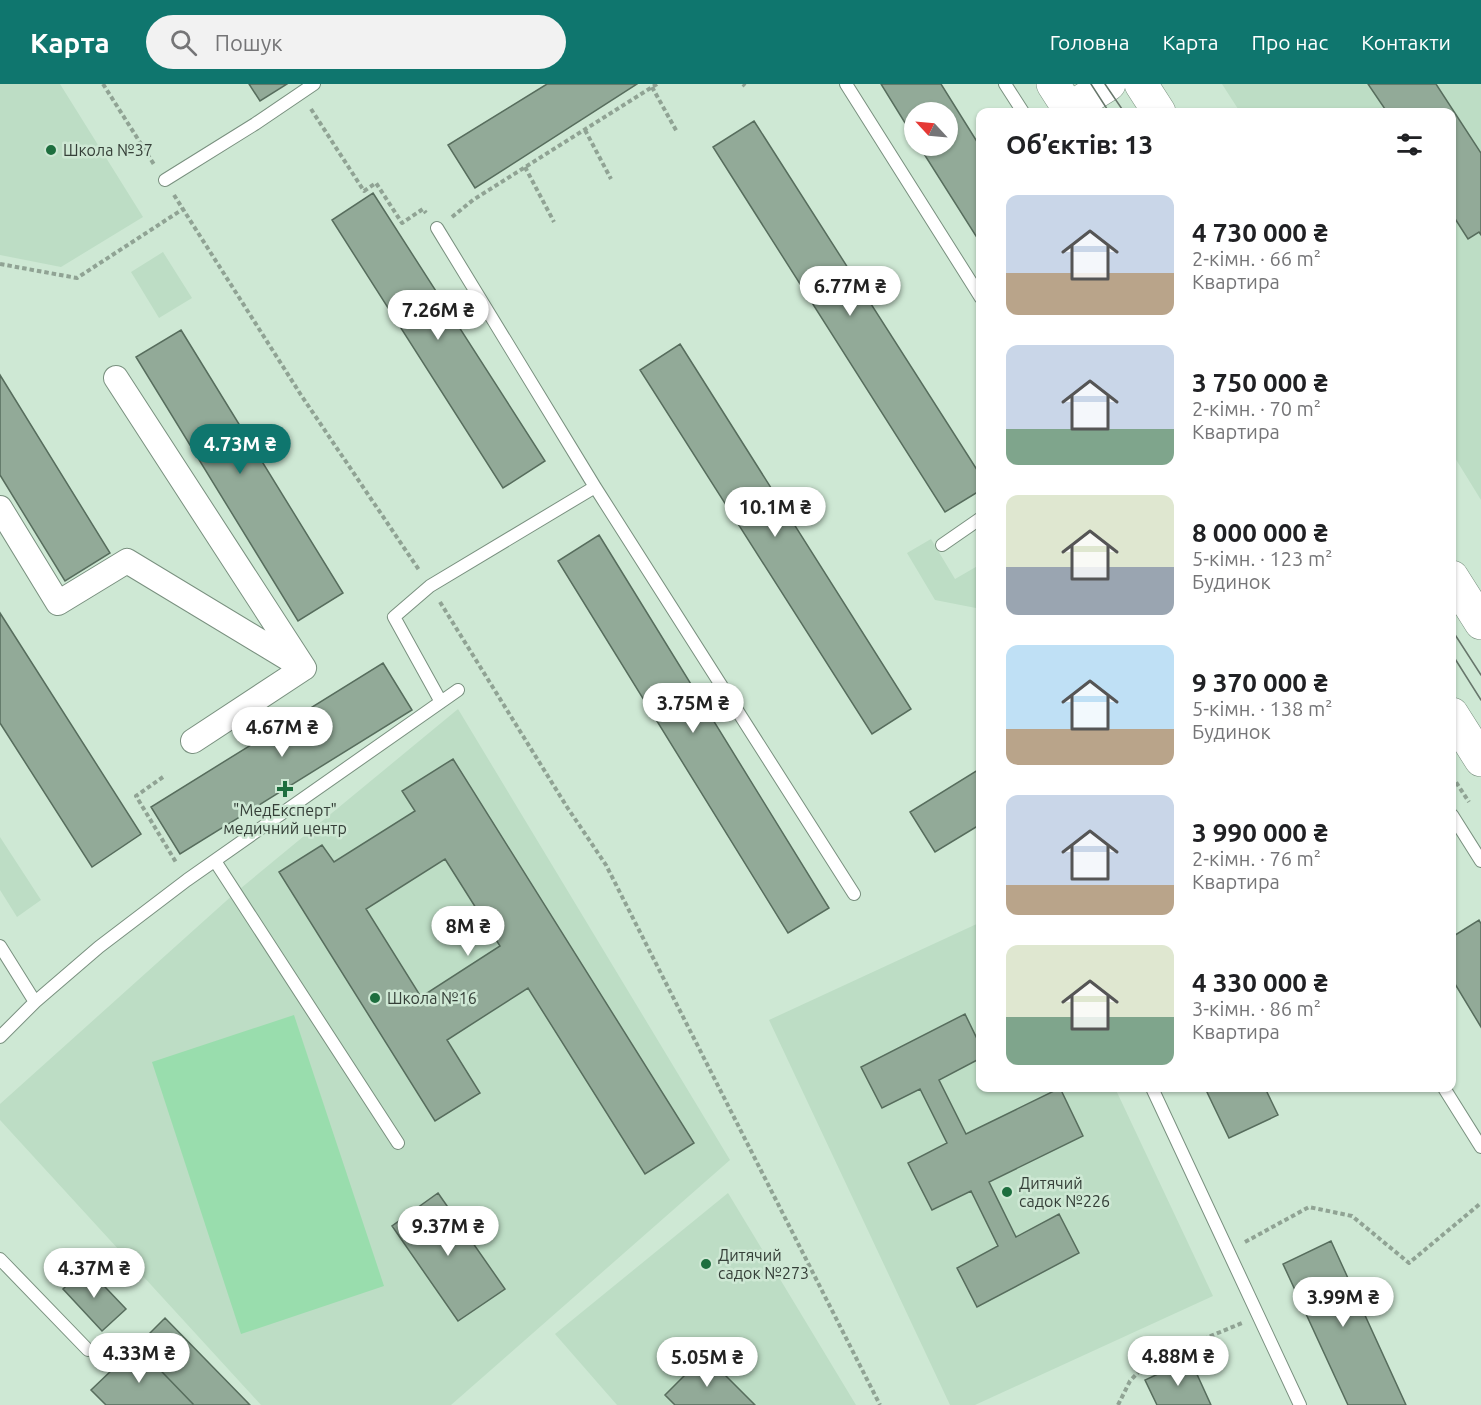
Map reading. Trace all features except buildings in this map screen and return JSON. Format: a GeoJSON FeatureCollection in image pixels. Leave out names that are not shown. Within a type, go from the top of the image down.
{"type":"FeatureCollection","features":[{"type":"Feature","properties":{"kind":"main road"},"geometry":{"type":"LineString","coordinates":[[1064,102],[1109,84]]}},
{"type":"Feature","properties":{"kind":"main road"},"geometry":{"type":"LineString","coordinates":[[1141,84],[1156,108]]}},
{"type":"Feature","properties":{"kind":"main road"},"geometry":{"type":"LineString","coordinates":[[1456,583],[1481,623]]}},
{"type":"Feature","properties":{"kind":"main road"},"geometry":{"type":"LineString","coordinates":[[1456,720],[1481,760]]}},
{"type":"Feature","properties":{"kind":"street"},"geometry":{"type":"LineString","coordinates":[[116,378],[304,668]]}},
{"type":"Feature","properties":{"kind":"street"},"geometry":{"type":"LineString","coordinates":[[0,508],[58,603],[127,561],[304,668]]}},
{"type":"Feature","properties":{"kind":"street"},"geometry":{"type":"LineString","coordinates":[[193,741],[304,668]]}},
{"type":"Feature","properties":{"kind":"lane"},"geometry":{"type":"LineString","coordinates":[[165,180],[314,84]]}},
{"type":"Feature","properties":{"kind":"lane"},"geometry":{"type":"LineString","coordinates":[[846,84],[976,290]]}},
{"type":"Feature","properties":{"kind":"lane"},"geometry":{"type":"LineString","coordinates":[[1005,84],[1020,108]]}},
{"type":"Feature","properties":{"kind":"lane"},"geometry":{"type":"LineString","coordinates":[[437,228],[595,487],[854,894]]}},
{"type":"Feature","properties":{"kind":"lane"},"geometry":{"type":"LineString","coordinates":[[441,702],[394,617],[430,586],[595,487]]}},
{"type":"Feature","properties":{"kind":"lane"},"geometry":{"type":"LineString","coordinates":[[942,545],[976,521]]}},
{"type":"Feature","properties":{"kind":"lane"},"geometry":{"type":"LineString","coordinates":[[0,1037],[35,1002],[99,947],[187,880],[458,690]]}},
{"type":"Feature","properties":{"kind":"lane"},"geometry":{"type":"LineString","coordinates":[[1456,821],[1481,861]]}},
{"type":"Feature","properties":{"kind":"lane"},"geometry":{"type":"LineString","coordinates":[[215,861],[398,1143]]}},
{"type":"Feature","properties":{"kind":"lane"},"geometry":{"type":"LineString","coordinates":[[0,946],[35,1002]]}},
{"type":"Feature","properties":{"kind":"lane"},"geometry":{"type":"LineString","coordinates":[[1154,1092],[1300,1405]]}},
{"type":"Feature","properties":{"kind":"lane"},"geometry":{"type":"LineString","coordinates":[[1447,1092],[1481,1147]]}},
{"type":"Feature","properties":{"kind":"lane"},"geometry":{"type":"LineString","coordinates":[[0,1259],[88,1350]]}},
{"type":"Feature","properties":{"kind":"path"},"geometry":{"type":"LineString","coordinates":[[103,84],[301,395],[415,564]]}},
{"type":"Feature","properties":{"kind":"path"},"geometry":{"type":"LineString","coordinates":[[301,93],[364,191],[376,183],[402,223],[423,209],[437,228],[473,200],[655,85],[677,132]]}},
{"type":"Feature","properties":{"kind":"path"},"geometry":{"type":"LineString","coordinates":[[585,130],[611,179]]}},
{"type":"Feature","properties":{"kind":"path"},"geometry":{"type":"LineString","coordinates":[[525,168],[554,222]]}},
{"type":"Feature","properties":{"kind":"path"},"geometry":{"type":"LineString","coordinates":[[0,264],[77,278],[183,209]]}},
{"type":"Feature","properties":{"kind":"path"},"geometry":{"type":"LineString","coordinates":[[430,586],[567,807],[606,865],[880,1405]]}},
{"type":"Feature","properties":{"kind":"path"},"geometry":{"type":"LineString","coordinates":[[163,777],[136,796],[187,880]]}},
{"type":"Feature","properties":{"kind":"path"},"geometry":{"type":"LineString","coordinates":[[1229,1250],[1309,1207],[1352,1216],[1409,1263],[1481,1203]]}},
{"type":"Feature","properties":{"kind":"path"},"geometry":{"type":"LineString","coordinates":[[1118,1405],[1130,1381],[1148,1362],[1259,1316]]}},
{"type":"Feature","properties":{"kind":"shaded area","name":"Школа №37"},"geometry":{"type":"Polygon","coordinates":[[[0,84],[60,84],[143,217],[61,267],[0,255],[0,84]]]}},
{"type":"Feature","properties":{"kind":"shaded area"},"geometry":{"type":"Polygon","coordinates":[[[1222,84],[1481,84],[1481,500],[1456,459],[1456,108],[1237,108],[1222,84]]]}},
{"type":"Feature","properties":{"kind":"shaded area"},"geometry":{"type":"Polygon","coordinates":[[[163,252],[192,298],[159,318],[131,272],[163,252]]]}},
{"type":"Feature","properties":{"kind":"shaded area"},"geometry":{"type":"Polygon","coordinates":[[[931,539],[955,579],[976,567],[976,608],[935,600],[907,553],[931,539]]]}},
{"type":"Feature","properties":{"kind":"shaded area","name":"Школа №16"},"geometry":{"type":"Polygon","coordinates":[[[458,709],[730,1160],[451,1405],[261,1405],[0,1120],[0,1104],[235,893],[458,709]]]}},
{"type":"Feature","properties":{"kind":"shaded area"},"geometry":{"type":"Polygon","coordinates":[[[0,837],[41,900],[17,917],[0,890],[0,837]]]}},
{"type":"Feature","properties":{"kind":"shaded area","name":"Дитячий садок №226"},"geometry":{"type":"Polygon","coordinates":[[[976,924],[976,1092],[1117,1092],[1213,1296],[975,1405],[950,1405],[769,1020],[976,924]]]}},
{"type":"Feature","properties":{"kind":"shaded area","name":"Дитячий садок №273"},"geometry":{"type":"Polygon","coordinates":[[[728,1193],[856,1405],[617,1405],[555,1334],[728,1193]]]}},
{"type":"Feature","properties":{"kind":"green space"},"geometry":{"type":"Polygon","coordinates":[[[294,1015],[384,1286],[241,1334],[152,1062],[294,1015]]]}},
{"type":"Feature","properties":{"kind":"tram line"},"geometry":{"type":"LineString","coordinates":[[1091,84],[1106,108]]}},
{"type":"Feature","properties":{"kind":"tram line"},"geometry":{"type":"LineString","coordinates":[[1105,84],[1121,108]]}},
{"type":"Feature","properties":{"kind":"tram line"},"geometry":{"type":"LineString","coordinates":[[1456,636],[1481,675]]}},
{"type":"Feature","properties":{"kind":"tram line"},"geometry":{"type":"LineString","coordinates":[[1456,660],[1481,700]]}},
{"type":"Feature","properties":{"kind":"place","name":"Школа №37"},"geometry":{"type":"Point","coordinates":[51,150]}},
{"type":"Feature","properties":{"kind":"place","name":"\"МедЕксперт\" медичний центр"},"geometry":{"type":"Point","coordinates":[285,789]}},
{"type":"Feature","properties":{"kind":"place","name":"Школа №16"},"geometry":{"type":"Point","coordinates":[375,998]}},
{"type":"Feature","properties":{"kind":"place","name":"Дитячий садок №226"},"geometry":{"type":"Point","coordinates":[1007,1192]}},
{"type":"Feature","properties":{"kind":"place","name":"Дитячий садок №273"},"geometry":{"type":"Point","coordinates":[706,1264]}}]}
